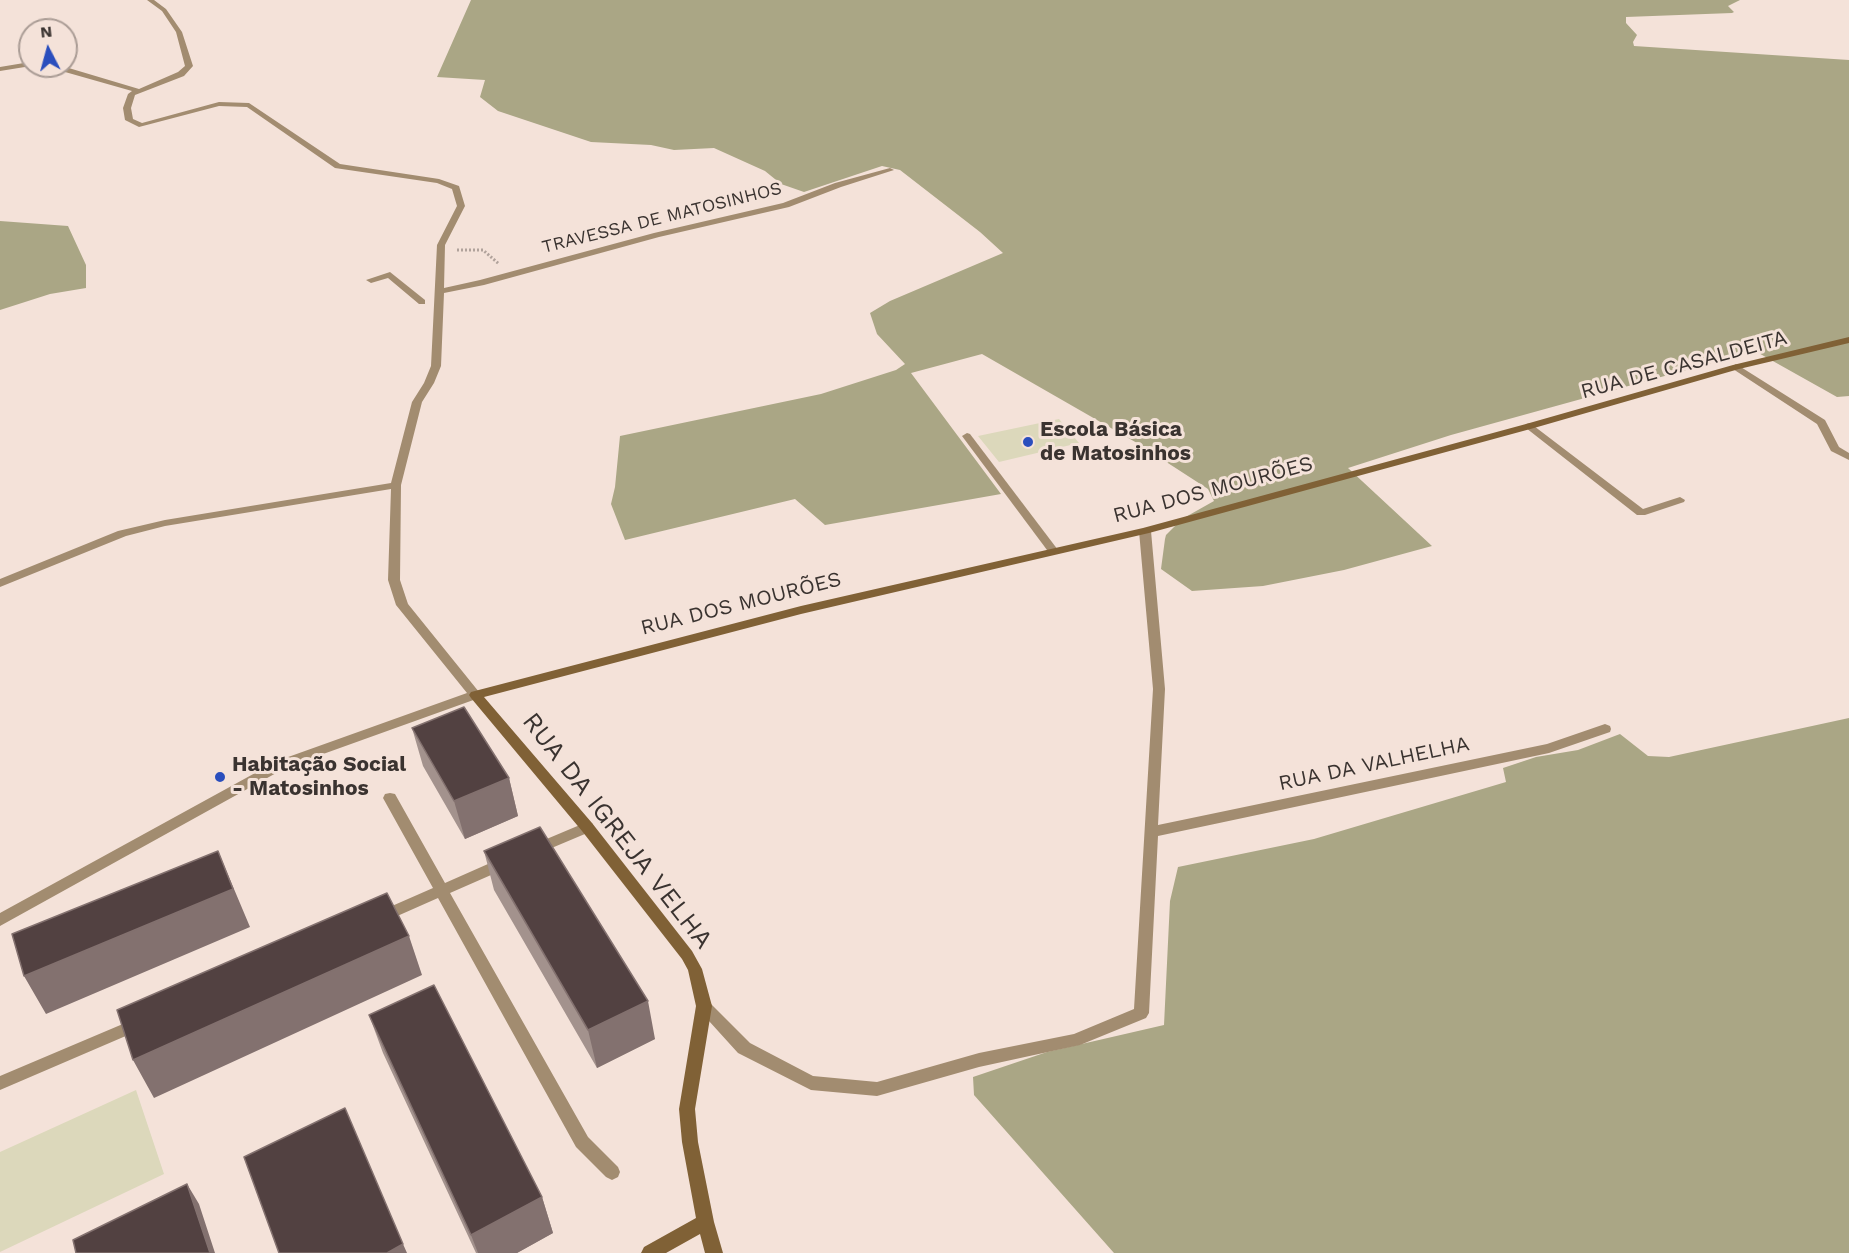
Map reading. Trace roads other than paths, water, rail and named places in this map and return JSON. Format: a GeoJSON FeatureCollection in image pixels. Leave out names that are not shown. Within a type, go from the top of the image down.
{"type":"FeatureCollection","features":[{"type":"Feature","properties":{"kind":"street"},"geometry":{"type":"LineString","coordinates":[[150,0],[164,10],[179,32],[189,66],[181,74],[132,94],[127,108],[129,120],[142,125],[219,104],[249,105],[338,166],[439,181],[456,188],[461,206],[441,245],[441,291],[436,366],[417,402],[396,485],[394,567],[396,593],[402,605],[475,695]]}},
{"type":"Feature","properties":{"kind":"street"},"geometry":{"type":"LineString","coordinates":[[0,69],[18,66]]}},
{"type":"Feature","properties":{"kind":"street"},"geometry":{"type":"LineString","coordinates":[[78,73],[139,91]]}},
{"type":"Feature","properties":{"kind":"street","name":"TRAVESSA DE MATOSINHOS"},"geometry":{"type":"LineString","coordinates":[[441,291],[657,235],[786,205],[891,170]]}},
{"type":"Feature","properties":{"kind":"street"},"geometry":{"type":"LineString","coordinates":[[371,280],[390,275],[422,302]]}},
{"type":"Feature","properties":{"kind":"street","name":"RUA DE CASALDEITA"},"geometry":{"type":"LineString","coordinates":[[1530,426],[1736,367],[1849,340]]}},
{"type":"Feature","properties":{"kind":"street"},"geometry":{"type":"LineString","coordinates":[[1736,367],[1821,422],[1835,449],[1849,457]]}},
{"type":"Feature","properties":{"kind":"street"},"geometry":{"type":"LineString","coordinates":[[1530,426],[1641,513],[1680,500]]}},
{"type":"Feature","properties":{"kind":"street","name":"RUA DOS MOURÕES"},"geometry":{"type":"LineString","coordinates":[[0,920],[282,764],[475,695],[801,609],[1145,531],[1530,426]]}},
{"type":"Feature","properties":{"kind":"street"},"geometry":{"type":"LineString","coordinates":[[0,583],[122,533],[165,523],[396,485]]}},
{"type":"Feature","properties":{"kind":"street"},"geometry":{"type":"LineString","coordinates":[[704,1006],[744,1048],[811,1083],[877,1089],[979,1059],[1075,1040],[1141,1013],[1159,689],[1145,531]]}},
{"type":"Feature","properties":{"kind":"street","name":"RUA DA IGREJA VELHA"},"geometry":{"type":"LineString","coordinates":[[475,695],[587,827],[687,955],[701,986],[704,1006],[687,1109],[690,1142],[705,1222],[714,1253]]}},
{"type":"Feature","properties":{"kind":"street","name":"RUA DA VALHELHA"},"geometry":{"type":"LineString","coordinates":[[1150,832],[1549,748],[1605,729]]}},
{"type":"Feature","properties":{"kind":"street"},"geometry":{"type":"LineString","coordinates":[[390,798],[582,1142],[612,1172]]}},
{"type":"Feature","properties":{"kind":"street"},"geometry":{"type":"LineString","coordinates":[[367,924],[587,827]]}},
{"type":"Feature","properties":{"kind":"street"},"geometry":{"type":"LineString","coordinates":[[0,1083],[151,1018]]}},
{"type":"Feature","properties":{"kind":"street"},"geometry":{"type":"LineString","coordinates":[[650,1253],[705,1222]]}},
{"type":"Feature","properties":{"kind":"lane"},"geometry":{"type":"LineString","coordinates":[[967,436],[1054,552]]}},
{"type":"Feature","properties":{"kind":"place","name":"Escola Básica de Matosinhos"},"geometry":{"type":"Point","coordinates":[1028,442]}},
{"type":"Feature","properties":{"kind":"place","name":"Habitação Social - Matosinhos"},"geometry":{"type":"Point","coordinates":[220,777]}}]}
